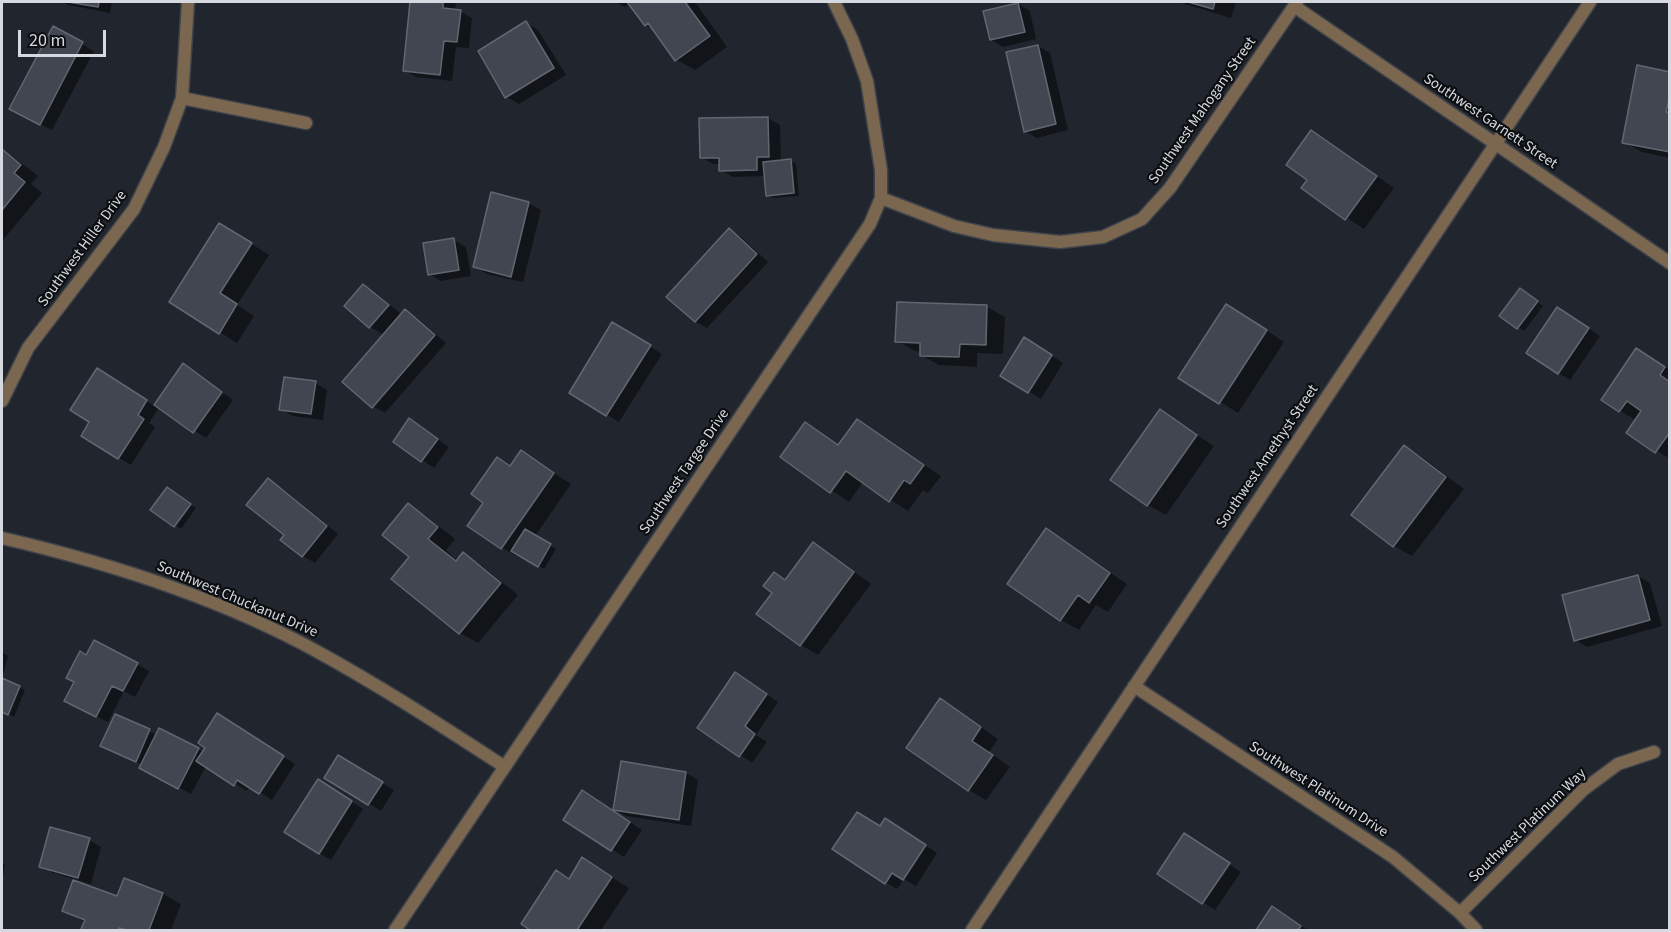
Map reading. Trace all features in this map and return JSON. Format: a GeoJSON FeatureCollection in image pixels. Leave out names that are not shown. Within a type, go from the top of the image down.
{"type":"FeatureCollection","features":[{"type":"Feature","properties":{"kind":"street","name":"Southwest Hiller Drive"},"geometry":{"type":"LineString","coordinates":[[2,401],[28,348],[134,209],[164,147],[182,98],[188,2]]}},
{"type":"Feature","properties":{"kind":"street","name":"Southwest Targee Drive"},"geometry":{"type":"LineString","coordinates":[[394,930],[870,224],[881,198],[881,170],[867,81],[852,39],[834,2]]}},
{"type":"Feature","properties":{"kind":"street","name":"Southwest Amethyst Street"},"geometry":{"type":"LineString","coordinates":[[972,930],[1590,2]]}},
{"type":"Feature","properties":{"kind":"street","name":"Southwest Mahogany Street"},"geometry":{"type":"LineString","coordinates":[[881,198],[954,226],[993,235],[1060,242],[1103,237],[1142,219],[1170,188],[1295,4]]}},
{"type":"Feature","properties":{"kind":"street","name":"Southwest Garnett Street"},"geometry":{"type":"LineString","coordinates":[[1295,4],[1670,263]]}},
{"type":"Feature","properties":{"kind":"street"},"geometry":{"type":"LineString","coordinates":[[182,98],[306,123]]}},
{"type":"Feature","properties":{"kind":"street","name":"Southwest Chuckanut Drive"},"geometry":{"type":"LineString","coordinates":[[2,538],[63,552],[164,584],[241,615],[317,651],[399,699],[504,767]]}},
{"type":"Feature","properties":{"kind":"street","name":"Southwest Platinum Drive"},"geometry":{"type":"LineString","coordinates":[[1134,686],[1393,857],[1460,913],[1476,930]]}},
{"type":"Feature","properties":{"kind":"street","name":"Southwest Platinum Way"},"geometry":{"type":"LineString","coordinates":[[1460,913],[1583,790],[1618,764],[1654,752]]}},
{"type":"Feature","properties":{"kind":"building"},"geometry":{"type":"Polygon","coordinates":[[[68,2],[99,2],[98,7],[68,2]]]}},
{"type":"Feature","properties":{"kind":"building"},"geometry":{"type":"Polygon","coordinates":[[[410,2],[443,2],[443,8],[461,10],[457,42],[444,41],[440,75],[403,71],[410,2]]]}},
{"type":"Feature","properties":{"kind":"building"},"geometry":{"type":"Polygon","coordinates":[[[627,2],[685,2],[710,36],[675,61],[648,23],[645,26],[627,2]]]}},
{"type":"Feature","properties":{"kind":"building"},"geometry":{"type":"Polygon","coordinates":[[[1188,2],[1215,2],[1213,9],[1188,2]]]}},
{"type":"Feature","properties":{"kind":"building"},"geometry":{"type":"Polygon","coordinates":[[[1018,3],[1025,32],[990,40],[983,11],[1018,3]]]}},
{"type":"Feature","properties":{"kind":"building"},"geometry":{"type":"Polygon","coordinates":[[[526,21],[554,68],[505,98],[478,51],[526,21]]]}},
{"type":"Feature","properties":{"kind":"building"},"geometry":{"type":"Polygon","coordinates":[[[53,26],[83,42],[40,125],[9,109],[53,26]]]}},
{"type":"Feature","properties":{"kind":"building"},"geometry":{"type":"Polygon","coordinates":[[[1038,45],[1056,124],[1024,132],[1006,52],[1038,45]]]}},
{"type":"Feature","properties":{"kind":"building"},"geometry":{"type":"Polygon","coordinates":[[[1637,65],[1670,72],[1670,96],[1666,112],[1670,112],[1670,152],[1622,143],[1637,65]]]}},
{"type":"Feature","properties":{"kind":"building"},"geometry":{"type":"Polygon","coordinates":[[[768,117],[769,157],[757,157],[757,170],[719,171],[719,158],[700,158],[699,118],[768,117]]]}},
{"type":"Feature","properties":{"kind":"building"},"geometry":{"type":"Polygon","coordinates":[[[1311,130],[1377,176],[1345,220],[1301,188],[1307,180],[1286,165],[1311,130]]]}},
{"type":"Feature","properties":{"kind":"building"},"geometry":{"type":"Polygon","coordinates":[[[2,149],[21,165],[14,173],[25,182],[2,210],[2,149]]]}},
{"type":"Feature","properties":{"kind":"building"},"geometry":{"type":"Polygon","coordinates":[[[791,159],[794,193],[766,196],[763,162],[791,159]]]}},
{"type":"Feature","properties":{"kind":"building"},"geometry":{"type":"Polygon","coordinates":[[[491,192],[529,202],[511,277],[473,267],[491,192]]]}},
{"type":"Feature","properties":{"kind":"building"},"geometry":{"type":"Polygon","coordinates":[[[219,223],[252,243],[220,293],[237,304],[219,334],[169,302],[219,223]]]}},
{"type":"Feature","properties":{"kind":"building"},"geometry":{"type":"Polygon","coordinates":[[[729,228],[757,254],[695,322],[666,297],[729,228]]]}},
{"type":"Feature","properties":{"kind":"building"},"geometry":{"type":"Polygon","coordinates":[[[454,238],[459,270],[428,275],[423,243],[454,238]]]}},
{"type":"Feature","properties":{"kind":"building"},"geometry":{"type":"Polygon","coordinates":[[[363,284],[389,305],[369,328],[344,306],[363,284]]]}},
{"type":"Feature","properties":{"kind":"building"},"geometry":{"type":"Polygon","coordinates":[[[1520,288],[1538,301],[1517,329],[1499,316],[1520,288]]]}},
{"type":"Feature","properties":{"kind":"building"},"geometry":{"type":"Polygon","coordinates":[[[897,302],[987,305],[986,345],[960,344],[959,357],[920,356],[920,343],[895,342],[897,302]]]}},
{"type":"Feature","properties":{"kind":"building"},"geometry":{"type":"Polygon","coordinates":[[[1226,304],[1267,330],[1219,404],[1178,378],[1226,304]]]}},
{"type":"Feature","properties":{"kind":"building"},"geometry":{"type":"Polygon","coordinates":[[[1557,307],[1589,328],[1558,374],[1526,353],[1557,307]]]}},
{"type":"Feature","properties":{"kind":"building"},"geometry":{"type":"Polygon","coordinates":[[[405,309],[435,335],[372,408],[342,382],[405,309]]]}},
{"type":"Feature","properties":{"kind":"building"},"geometry":{"type":"Polygon","coordinates":[[[612,322],[651,345],[606,416],[569,393],[612,322]]]}},
{"type":"Feature","properties":{"kind":"building"},"geometry":{"type":"Polygon","coordinates":[[[1024,337],[1052,355],[1028,393],[1000,376],[1024,337]]]}},
{"type":"Feature","properties":{"kind":"building"},"geometry":{"type":"Polygon","coordinates":[[[1636,348],[1665,367],[1660,375],[1670,382],[1670,432],[1655,453],[1626,433],[1641,411],[1627,401],[1619,412],[1601,400],[1636,348]]]}},
{"type":"Feature","properties":{"kind":"building"},"geometry":{"type":"Polygon","coordinates":[[[183,363],[222,392],[193,433],[154,405],[183,363]]]}},
{"type":"Feature","properties":{"kind":"building"},"geometry":{"type":"Polygon","coordinates":[[[97,368],[147,400],[138,415],[144,419],[118,459],[81,436],[89,422],[70,410],[97,368]]]}},
{"type":"Feature","properties":{"kind":"building"},"geometry":{"type":"Polygon","coordinates":[[[284,377],[316,381],[311,414],[279,410],[284,377]]]}},
{"type":"Feature","properties":{"kind":"building"},"geometry":{"type":"Polygon","coordinates":[[[1160,409],[1197,435],[1147,506],[1110,480],[1160,409]]]}},
{"type":"Feature","properties":{"kind":"building"},"geometry":{"type":"Polygon","coordinates":[[[409,418],[438,439],[421,462],[393,442],[409,418]]]}},
{"type":"Feature","properties":{"kind":"building"},"geometry":{"type":"Polygon","coordinates":[[[857,419],[924,465],[910,484],[904,480],[889,502],[846,471],[830,493],[780,457],[805,422],[838,445],[857,419]]]}},
{"type":"Feature","properties":{"kind":"building"},"geometry":{"type":"Polygon","coordinates":[[[1404,445],[1446,477],[1393,547],[1351,515],[1404,445]]]}},
{"type":"Feature","properties":{"kind":"building"},"geometry":{"type":"Polygon","coordinates":[[[521,450],[554,473],[501,549],[467,526],[483,503],[471,494],[497,457],[510,466],[521,450]]]}},
{"type":"Feature","properties":{"kind":"building"},"geometry":{"type":"Polygon","coordinates":[[[268,478],[327,526],[302,557],[280,540],[284,535],[246,505],[268,478]]]}},
{"type":"Feature","properties":{"kind":"building"},"geometry":{"type":"Polygon","coordinates":[[[167,487],[191,504],[174,527],[150,510],[167,487]]]}},
{"type":"Feature","properties":{"kind":"building"},"geometry":{"type":"Polygon","coordinates":[[[408,503],[438,527],[428,539],[456,561],[463,552],[501,583],[459,634],[391,579],[409,557],[382,535],[408,503]]]}},
{"type":"Feature","properties":{"kind":"building"},"geometry":{"type":"Polygon","coordinates":[[[1046,528],[1110,573],[1089,603],[1078,595],[1060,621],[1007,584],[1046,528]]]}},
{"type":"Feature","properties":{"kind":"building"},"geometry":{"type":"Polygon","coordinates":[[[525,529],[551,544],[538,567],[511,551],[525,529]]]}},
{"type":"Feature","properties":{"kind":"building"},"geometry":{"type":"Polygon","coordinates":[[[813,542],[854,572],[800,646],[756,614],[772,593],[763,586],[774,572],[785,580],[813,542]]]}},
{"type":"Feature","properties":{"kind":"building"},"geometry":{"type":"Polygon","coordinates":[[[1638,575],[1650,620],[1574,641],[1562,595],[1638,575]]]}},
{"type":"Feature","properties":{"kind":"building"},"geometry":{"type":"Polygon","coordinates":[[[94,640],[138,663],[123,691],[112,686],[96,717],[64,701],[74,682],[66,678],[80,651],[86,655],[94,640]]]}},
{"type":"Feature","properties":{"kind":"building"},"geometry":{"type":"Polygon","coordinates":[[[735,672],[767,694],[745,726],[755,734],[739,757],[697,728],[735,672]]]}},
{"type":"Feature","properties":{"kind":"building"},"geometry":{"type":"Polygon","coordinates":[[[2,678],[20,686],[8,715],[2,712],[2,678]]]}},
{"type":"Feature","properties":{"kind":"building"},"geometry":{"type":"Polygon","coordinates":[[[940,698],[981,727],[972,741],[993,755],[968,791],[906,748],[940,698]]]}},
{"type":"Feature","properties":{"kind":"building"},"geometry":{"type":"Polygon","coordinates":[[[217,713],[284,756],[259,794],[237,780],[234,786],[196,761],[205,748],[198,743],[217,713]]]}},
{"type":"Feature","properties":{"kind":"building"},"geometry":{"type":"Polygon","coordinates":[[[115,714],[150,729],[136,762],[100,746],[115,714]]]}},
{"type":"Feature","properties":{"kind":"building"},"geometry":{"type":"Polygon","coordinates":[[[159,728],[199,748],[178,789],[139,768],[159,728]]]}},
{"type":"Feature","properties":{"kind":"building"},"geometry":{"type":"Polygon","coordinates":[[[338,755],[383,782],[368,805],[324,778],[338,755]]]}},
{"type":"Feature","properties":{"kind":"building"},"geometry":{"type":"Polygon","coordinates":[[[621,761],[686,772],[679,820],[613,810],[621,761]]]}},
{"type":"Feature","properties":{"kind":"building"},"geometry":{"type":"Polygon","coordinates":[[[318,779],[352,801],[319,854],[284,832],[318,779]]]}},
{"type":"Feature","properties":{"kind":"building"},"geometry":{"type":"Polygon","coordinates":[[[582,790],[630,822],[611,851],[563,820],[582,790]]]}},
{"type":"Feature","properties":{"kind":"building"},"geometry":{"type":"Polygon","coordinates":[[[857,812],[880,826],[885,818],[926,845],[903,880],[892,873],[885,884],[832,849],[857,812]]]}},
{"type":"Feature","properties":{"kind":"building"},"geometry":{"type":"Polygon","coordinates":[[[50,827],[90,838],[78,878],[39,867],[50,827]]]}},
{"type":"Feature","properties":{"kind":"building"},"geometry":{"type":"Polygon","coordinates":[[[1184,833],[1230,863],[1202,904],[1157,874],[1184,833]]]}},
{"type":"Feature","properties":{"kind":"building"},"geometry":{"type":"Polygon","coordinates":[[[582,857],[612,877],[577,930],[530,930],[521,924],[556,870],[569,879],[582,857]]]}},
{"type":"Feature","properties":{"kind":"building"},"geometry":{"type":"Polygon","coordinates":[[[124,878],[163,893],[149,930],[119,928],[118,930],[84,930],[81,929],[85,920],[62,911],[73,880],[117,896],[124,878]]]}},
{"type":"Feature","properties":{"kind":"building"},"geometry":{"type":"Polygon","coordinates":[[[1272,906],[1301,926],[1298,930],[1256,930],[1272,906]]]}}]}
